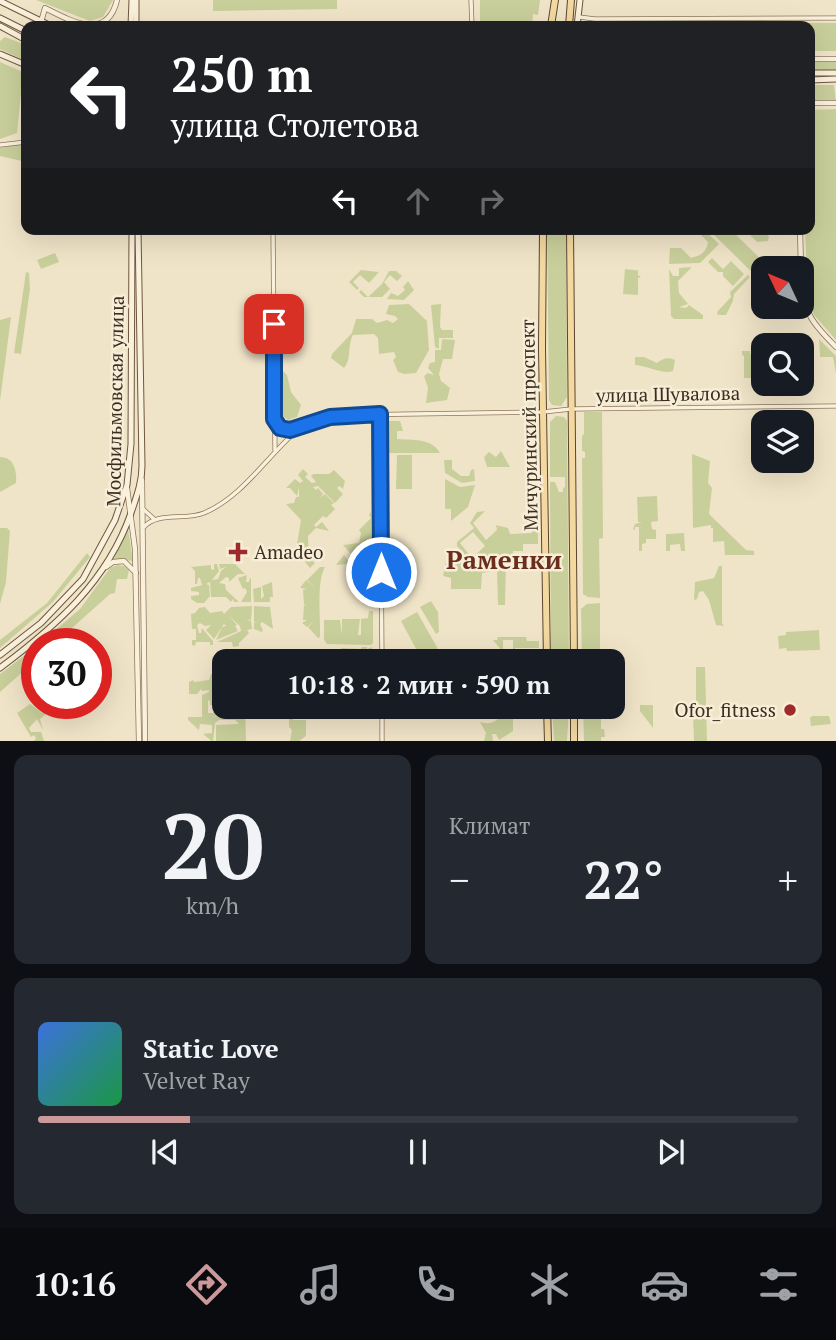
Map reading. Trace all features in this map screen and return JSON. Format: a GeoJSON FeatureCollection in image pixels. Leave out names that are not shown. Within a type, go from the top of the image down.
{"type":"FeatureCollection","features":[{"type":"Feature","properties":{"kind":"main road"},"geometry":{"type":"LineString","coordinates":[[134,0],[134,21]]}},
{"type":"Feature","properties":{"kind":"main road"},"geometry":{"type":"LineString","coordinates":[[552,21],[555,0]]}},
{"type":"Feature","properties":{"kind":"main road"},"geometry":{"type":"LineString","coordinates":[[569,21],[571,0]]}},
{"type":"Feature","properties":{"kind":"main road"},"geometry":{"type":"LineString","coordinates":[[578,21],[580,0]]}},
{"type":"Feature","properties":{"kind":"main road"},"geometry":{"type":"LineString","coordinates":[[0,1],[39,21]]}},
{"type":"Feature","properties":{"kind":"main road"},"geometry":{"type":"LineString","coordinates":[[0,18],[21,28]]}},
{"type":"Feature","properties":{"kind":"main road"},"geometry":{"type":"LineString","coordinates":[[0,26],[21,37]]}},
{"type":"Feature","properties":{"kind":"main road"},"geometry":{"type":"LineString","coordinates":[[0,54],[21,63]]}},
{"type":"Feature","properties":{"kind":"main road"},"geometry":{"type":"LineString","coordinates":[[815,73],[836,73]]}},
{"type":"Feature","properties":{"kind":"main road"},"geometry":{"type":"LineString","coordinates":[[815,80],[836,79]]}},
{"type":"Feature","properties":{"kind":"main road","name":"Мосфильмовская улица"},"geometry":{"type":"LineString","coordinates":[[127,485],[131,463],[132,235]]}},
{"type":"Feature","properties":{"kind":"main road","name":"Мосфильмовская улица"},"geometry":{"type":"LineString","coordinates":[[138,235],[142,474]]}},
{"type":"Feature","properties":{"kind":"main road","name":"Мичуринский проспект"},"geometry":{"type":"LineString","coordinates":[[543,235],[547,649]]}},
{"type":"Feature","properties":{"kind":"main road"},"geometry":{"type":"LineString","coordinates":[[570,235],[573,649]]}},
{"type":"Feature","properties":{"kind":"main road"},"geometry":{"type":"LineString","coordinates":[[0,668],[65,616],[102,571],[125,530],[142,474]]}},
{"type":"Feature","properties":{"kind":"main road"},"geometry":{"type":"LineString","coordinates":[[0,655],[59,607],[83,579],[115,520],[127,485]]}},
{"type":"Feature","properties":{"kind":"main road"},"geometry":{"type":"LineString","coordinates":[[547,719],[548,741]]}},
{"type":"Feature","properties":{"kind":"main road"},"geometry":{"type":"LineString","coordinates":[[574,719],[574,741]]}},
{"type":"Feature","properties":{"kind":"street"},"geometry":{"type":"LineString","coordinates":[[103,21],[111,15],[117,0]]}},
{"type":"Feature","properties":{"kind":"street"},"geometry":{"type":"LineString","coordinates":[[471,0],[471,21]]}},
{"type":"Feature","properties":{"kind":"street"},"geometry":{"type":"LineString","coordinates":[[41,21],[45,8],[73,21]]}},
{"type":"Feature","properties":{"kind":"street"},"geometry":{"type":"LineString","coordinates":[[578,17],[836,18]]}},
{"type":"Feature","properties":{"kind":"street"},"geometry":{"type":"LineString","coordinates":[[815,59],[836,59]]}},
{"type":"Feature","properties":{"kind":"street"},"geometry":{"type":"LineString","coordinates":[[815,103],[836,103]]}},
{"type":"Feature","properties":{"kind":"street"},"geometry":{"type":"LineString","coordinates":[[0,145],[21,143]]}},
{"type":"Feature","properties":{"kind":"street"},"geometry":{"type":"LineString","coordinates":[[273,235],[275,450]]}},
{"type":"Feature","properties":{"kind":"street"},"geometry":{"type":"LineString","coordinates":[[800,235],[801,256]]}},
{"type":"Feature","properties":{"kind":"street"},"geometry":{"type":"LineString","coordinates":[[810,319],[836,347]]}},
{"type":"Feature","properties":{"kind":"street"},"geometry":{"type":"LineString","coordinates":[[132,363],[136,359],[140,363]]}},
{"type":"Feature","properties":{"kind":"street","name":"улица Шувалова"},"geometry":{"type":"LineString","coordinates":[[302,427],[330,417],[380,414],[836,406]]}},
{"type":"Feature","properties":{"kind":"street"},"geometry":{"type":"LineString","coordinates":[[380,414],[382,649]]}},
{"type":"Feature","properties":{"kind":"street"},"geometry":{"type":"LineString","coordinates":[[275,421],[283,430],[302,427]]}},
{"type":"Feature","properties":{"kind":"street"},"geometry":{"type":"LineString","coordinates":[[143,528],[154,519],[191,517],[218,506],[237,492],[275,450],[302,427]]}},
{"type":"Feature","properties":{"kind":"street","name":"Мосфильмовская улица"},"geometry":{"type":"LineString","coordinates":[[142,474],[145,741]]}},
{"type":"Feature","properties":{"kind":"street","name":"Мосфильмовская улица"},"geometry":{"type":"LineString","coordinates":[[127,485],[135,549],[139,741]]}},
{"type":"Feature","properties":{"kind":"street"},"geometry":{"type":"LineString","coordinates":[[142,509],[154,519]]}},
{"type":"Feature","properties":{"kind":"street"},"geometry":{"type":"LineString","coordinates":[[102,571],[118,561],[128,563],[136,574]]}},
{"type":"Feature","properties":{"kind":"street"},"geometry":{"type":"LineString","coordinates":[[382,719],[382,741]]}},
{"type":"Feature","properties":{"kind":"green space"},"geometry":{"type":"Polygon","coordinates":[[[36,0],[113,0],[103,17],[90,21],[36,0]]]}},
{"type":"Feature","properties":{"kind":"green space"},"geometry":{"type":"Polygon","coordinates":[[[213,0],[337,0],[337,9],[213,11],[213,0]]]}},
{"type":"Feature","properties":{"kind":"green space"},"geometry":{"type":"Polygon","coordinates":[[[480,0],[540,0],[538,15],[533,14],[532,21],[480,21],[480,0]]]}},
{"type":"Feature","properties":{"kind":"green space"},"geometry":{"type":"Polygon","coordinates":[[[815,23],[836,23],[836,51],[815,51],[815,23]]]}},
{"type":"Feature","properties":{"kind":"green space"},"geometry":{"type":"Polygon","coordinates":[[[5,37],[21,43],[21,59],[0,49],[0,41],[5,37]]]}},
{"type":"Feature","properties":{"kind":"green space"},"geometry":{"type":"Polygon","coordinates":[[[815,61],[836,61],[836,70],[815,70],[815,61]]]}},
{"type":"Feature","properties":{"kind":"green space"},"geometry":{"type":"Polygon","coordinates":[[[0,62],[21,71],[21,92],[17,133],[0,139],[0,62]]]}},
{"type":"Feature","properties":{"kind":"green space"},"geometry":{"type":"Polygon","coordinates":[[[815,85],[834,85],[836,102],[815,101],[815,85]]]}},
{"type":"Feature","properties":{"kind":"green space"},"geometry":{"type":"Polygon","coordinates":[[[836,109],[836,340],[814,315],[814,256],[806,256],[805,235],[815,235],[815,110],[836,109]]]}},
{"type":"Feature","properties":{"kind":"green space"},"geometry":{"type":"Polygon","coordinates":[[[21,144],[21,161],[0,156],[0,148],[21,144]]]}},
{"type":"Feature","properties":{"kind":"green space"},"geometry":{"type":"Polygon","coordinates":[[[547,235],[566,235],[567,397],[561,406],[552,405],[549,400],[547,235]]]}},
{"type":"Feature","properties":{"kind":"green space"},"geometry":{"type":"Polygon","coordinates":[[[701,235],[709,235],[719,244],[700,263],[669,264],[670,248],[681,248],[691,258],[702,253],[708,242],[701,235]]]}},
{"type":"Feature","properties":{"kind":"green space"},"geometry":{"type":"Polygon","coordinates":[[[714,235],[736,235],[758,256],[751,256],[751,271],[714,235]]]}},
{"type":"Feature","properties":{"kind":"green space"},"geometry":{"type":"Polygon","coordinates":[[[750,235],[769,236],[768,241],[757,242],[750,235]]]}},
{"type":"Feature","properties":{"kind":"green space"},"geometry":{"type":"Polygon","coordinates":[[[55,253],[59,262],[41,269],[37,260],[55,253]]]}},
{"type":"Feature","properties":{"kind":"green space"},"geometry":{"type":"Polygon","coordinates":[[[712,258],[723,269],[731,261],[744,274],[733,286],[723,276],[723,272],[718,272],[708,262],[712,258]]]}},
{"type":"Feature","properties":{"kind":"green space"},"geometry":{"type":"Polygon","coordinates":[[[692,267],[678,281],[679,293],[688,304],[679,307],[686,308],[689,305],[703,315],[703,319],[674,319],[671,316],[669,269],[673,276],[679,276],[679,268],[692,267]]]}},
{"type":"Feature","properties":{"kind":"green space"},"geometry":{"type":"Polygon","coordinates":[[[625,269],[641,271],[638,271],[641,277],[638,278],[638,295],[623,294],[625,269]]]}},
{"type":"Feature","properties":{"kind":"green space"},"geometry":{"type":"Polygon","coordinates":[[[361,270],[379,272],[369,283],[360,275],[353,282],[359,288],[357,290],[349,282],[361,270]]]}},
{"type":"Feature","properties":{"kind":"green space"},"geometry":{"type":"Polygon","coordinates":[[[389,271],[396,271],[402,276],[397,281],[390,275],[384,282],[390,289],[382,297],[368,297],[382,284],[389,271]]]}},
{"type":"Feature","properties":{"kind":"green space"},"geometry":{"type":"Polygon","coordinates":[[[26,272],[29,273],[30,289],[21,354],[14,353],[26,272]]]}},
{"type":"Feature","properties":{"kind":"green space"},"geometry":{"type":"Polygon","coordinates":[[[748,275],[750,277],[734,294],[726,315],[718,315],[717,312],[731,297],[730,292],[748,275]]]}},
{"type":"Feature","properties":{"kind":"green space"},"geometry":{"type":"Polygon","coordinates":[[[408,281],[414,290],[404,300],[387,299],[391,293],[398,296],[405,290],[403,287],[408,281]]]}},
{"type":"Feature","properties":{"kind":"green space"},"geometry":{"type":"Polygon","coordinates":[[[409,304],[427,321],[429,350],[416,373],[398,372],[393,360],[396,357],[394,352],[379,354],[378,338],[374,334],[353,335],[344,368],[331,358],[352,333],[356,319],[372,319],[377,323],[387,320],[393,323],[398,319],[386,314],[389,305],[409,304]]]}},
{"type":"Feature","properties":{"kind":"green space"},"geometry":{"type":"Polygon","coordinates":[[[441,304],[440,327],[442,330],[453,330],[453,338],[439,338],[439,349],[435,347],[431,305],[441,304]]]}},
{"type":"Feature","properties":{"kind":"green space"},"geometry":{"type":"Polygon","coordinates":[[[11,317],[0,401],[0,320],[11,317]]]}},
{"type":"Feature","properties":{"kind":"green space"},"geometry":{"type":"Polygon","coordinates":[[[442,339],[455,340],[452,359],[443,359],[439,374],[441,381],[450,388],[447,400],[426,403],[428,388],[424,376],[428,373],[434,375],[428,368],[430,363],[435,362],[435,350],[441,350],[442,339]]]}},
{"type":"Feature","properties":{"kind":"green space"},"geometry":{"type":"Polygon","coordinates":[[[819,339],[836,356],[836,374],[833,357],[820,357],[819,339]]]}},
{"type":"Feature","properties":{"kind":"green space"},"geometry":{"type":"Polygon","coordinates":[[[742,351],[750,351],[751,378],[744,378],[742,351]]]}},
{"type":"Feature","properties":{"kind":"green space"},"geometry":{"type":"Polygon","coordinates":[[[635,357],[644,357],[657,363],[666,359],[675,360],[673,371],[665,372],[635,365],[635,357]]]}},
{"type":"Feature","properties":{"kind":"green space"},"geometry":{"type":"Polygon","coordinates":[[[279,367],[287,375],[291,392],[301,405],[297,417],[288,420],[280,414],[279,367]]]}},
{"type":"Feature","properties":{"kind":"green space"},"geometry":{"type":"Polygon","coordinates":[[[584,412],[602,412],[603,538],[599,539],[600,598],[583,594],[584,412]]]}},
{"type":"Feature","properties":{"kind":"green space"},"geometry":{"type":"Polygon","coordinates":[[[556,416],[564,417],[567,421],[569,649],[551,649],[550,482],[555,482],[559,492],[563,492],[565,477],[550,477],[550,422],[556,416]]]}},
{"type":"Feature","properties":{"kind":"green space"},"geometry":{"type":"Polygon","coordinates":[[[385,421],[400,421],[403,431],[397,431],[397,439],[427,442],[440,453],[389,453],[386,446],[385,421]]]}},
{"type":"Feature","properties":{"kind":"green space"},"geometry":{"type":"Polygon","coordinates":[[[501,451],[510,467],[487,467],[484,457],[489,452],[496,457],[501,451]]]}},
{"type":"Feature","properties":{"kind":"green space"},"geometry":{"type":"Polygon","coordinates":[[[692,454],[710,461],[708,483],[712,488],[709,514],[746,550],[754,551],[754,555],[725,555],[724,541],[713,542],[711,525],[693,528],[692,454]]]}},
{"type":"Feature","properties":{"kind":"green space"},"geometry":{"type":"Polygon","coordinates":[[[397,455],[412,455],[412,489],[396,489],[397,455]]]}},
{"type":"Feature","properties":{"kind":"green space"},"geometry":{"type":"Polygon","coordinates":[[[0,457],[11,462],[16,483],[0,492],[0,457]]]}},
{"type":"Feature","properties":{"kind":"green space"},"geometry":{"type":"Polygon","coordinates":[[[444,460],[452,460],[452,469],[461,476],[469,476],[474,469],[475,481],[462,483],[445,473],[444,460]]]}},
{"type":"Feature","properties":{"kind":"green space"},"geometry":{"type":"Polygon","coordinates":[[[303,469],[308,474],[305,477],[312,483],[316,482],[311,476],[313,474],[329,474],[334,470],[345,481],[343,489],[339,486],[337,488],[343,494],[335,503],[318,486],[313,487],[323,494],[320,498],[325,494],[334,503],[331,505],[335,509],[314,525],[316,527],[322,522],[329,531],[316,528],[308,536],[309,558],[315,563],[310,568],[305,562],[307,560],[296,550],[301,520],[286,504],[294,503],[296,497],[299,497],[299,487],[297,496],[290,488],[286,488],[295,479],[300,483],[303,481],[298,475],[303,469]]]}},
{"type":"Feature","properties":{"kind":"green space"},"geometry":{"type":"Polygon","coordinates":[[[445,479],[460,487],[475,485],[468,507],[451,521],[451,509],[445,509],[445,479]]]}},
{"type":"Feature","properties":{"kind":"green space"},"geometry":{"type":"Polygon","coordinates":[[[657,496],[658,521],[651,522],[652,529],[656,530],[656,539],[646,539],[646,543],[642,544],[642,551],[639,551],[639,527],[633,529],[635,524],[642,522],[638,522],[637,497],[657,496]]]}},
{"type":"Feature","properties":{"kind":"green space"},"geometry":{"type":"Polygon","coordinates":[[[371,511],[372,562],[336,565],[344,555],[350,563],[351,554],[343,545],[359,543],[359,530],[371,518],[371,511]]]}},
{"type":"Feature","properties":{"kind":"green space"},"geometry":{"type":"Polygon","coordinates":[[[485,511],[473,523],[486,540],[497,530],[496,525],[508,528],[510,534],[532,533],[533,514],[538,520],[538,544],[523,544],[523,551],[513,551],[513,561],[506,562],[505,605],[498,605],[497,570],[482,573],[481,589],[451,589],[451,578],[443,576],[446,562],[458,566],[451,560],[451,549],[459,563],[475,561],[469,560],[457,546],[457,542],[474,528],[470,523],[477,512],[485,511]],[[473,532],[460,543],[472,558],[485,546],[473,532]]]}},
{"type":"Feature","properties":{"kind":"green space"},"geometry":{"type":"Polygon","coordinates":[[[0,528],[10,531],[6,582],[0,604],[0,528]]]}},
{"type":"Feature","properties":{"kind":"green space"},"geometry":{"type":"Polygon","coordinates":[[[128,529],[133,561],[114,559],[128,529]]]}},
{"type":"Feature","properties":{"kind":"green space"},"geometry":{"type":"Polygon","coordinates":[[[684,533],[685,551],[681,551],[680,544],[670,545],[670,551],[666,551],[666,534],[684,533]]]}},
{"type":"Feature","properties":{"kind":"green space"},"geometry":{"type":"Polygon","coordinates":[[[87,553],[90,557],[53,602],[0,648],[0,640],[47,603],[87,553]]]}},
{"type":"Feature","properties":{"kind":"green space"},"geometry":{"type":"Polygon","coordinates":[[[214,564],[217,564],[219,571],[212,580],[218,579],[226,567],[220,569],[219,564],[235,564],[245,574],[238,574],[229,582],[226,577],[219,583],[225,584],[226,590],[239,602],[234,602],[233,599],[231,602],[226,597],[211,597],[210,582],[206,584],[209,585],[210,596],[204,603],[191,599],[191,596],[199,595],[199,592],[191,591],[191,588],[202,585],[200,578],[195,584],[195,571],[191,567],[211,565],[214,570],[214,564]]]}},
{"type":"Feature","properties":{"kind":"green space"},"geometry":{"type":"Polygon","coordinates":[[[124,566],[129,570],[127,579],[117,579],[115,593],[110,594],[72,628],[58,628],[80,609],[110,568],[124,566]]]}},
{"type":"Feature","properties":{"kind":"green space"},"geometry":{"type":"Polygon","coordinates":[[[373,566],[373,593],[362,593],[361,567],[373,566]]]}},
{"type":"Feature","properties":{"kind":"green space"},"geometry":{"type":"Polygon","coordinates":[[[719,566],[722,566],[724,626],[716,625],[709,600],[703,591],[699,592],[694,600],[695,582],[714,578],[719,566]]]}},
{"type":"Feature","properties":{"kind":"green space"},"geometry":{"type":"Polygon","coordinates":[[[320,567],[325,567],[321,582],[318,638],[308,627],[315,620],[307,627],[302,623],[307,620],[303,620],[304,605],[306,606],[303,590],[307,589],[300,588],[306,580],[316,588],[307,580],[320,567]]]}},
{"type":"Feature","properties":{"kind":"green space"},"geometry":{"type":"Polygon","coordinates":[[[247,575],[246,582],[251,579],[251,602],[241,602],[247,592],[238,578],[247,575]]]}},
{"type":"Feature","properties":{"kind":"green space"},"geometry":{"type":"Polygon","coordinates":[[[272,582],[273,597],[270,597],[270,602],[254,602],[253,589],[261,587],[261,599],[264,596],[262,586],[272,582]]]}},
{"type":"Feature","properties":{"kind":"green space"},"geometry":{"type":"Polygon","coordinates":[[[431,601],[438,612],[439,632],[436,634],[420,607],[431,601]]]}},
{"type":"Feature","properties":{"kind":"green space"},"geometry":{"type":"Polygon","coordinates":[[[600,603],[600,649],[582,649],[581,609],[587,604],[600,603]]]}},
{"type":"Feature","properties":{"kind":"green space"},"geometry":{"type":"Polygon","coordinates":[[[252,606],[251,620],[246,619],[251,621],[252,629],[247,630],[249,633],[239,646],[233,647],[232,642],[217,642],[241,631],[240,626],[229,616],[237,625],[235,626],[238,631],[216,640],[222,627],[214,639],[206,630],[211,625],[200,623],[197,625],[199,633],[202,628],[213,641],[213,645],[210,645],[210,642],[196,642],[195,646],[192,645],[192,640],[196,640],[196,629],[192,629],[191,614],[205,607],[210,613],[222,611],[224,614],[231,607],[252,606]]]}},
{"type":"Feature","properties":{"kind":"green space"},"geometry":{"type":"Polygon","coordinates":[[[254,606],[270,607],[273,629],[262,622],[262,632],[254,629],[254,622],[257,624],[254,621],[254,606]]]}},
{"type":"Feature","properties":{"kind":"green space"},"geometry":{"type":"Polygon","coordinates":[[[369,611],[373,611],[371,645],[327,644],[324,640],[324,620],[340,620],[342,635],[342,619],[360,619],[358,635],[361,635],[361,619],[368,618],[369,611]]]}},
{"type":"Feature","properties":{"kind":"green space"},"geometry":{"type":"Polygon","coordinates":[[[417,612],[438,649],[416,649],[401,621],[417,612]]]}},
{"type":"Feature","properties":{"kind":"green space"},"geometry":{"type":"Polygon","coordinates":[[[819,630],[820,650],[779,649],[778,636],[786,635],[786,632],[819,630]]]}},
{"type":"Feature","properties":{"kind":"green space"},"geometry":{"type":"Polygon","coordinates":[[[498,637],[526,637],[527,641],[539,641],[539,648],[513,649],[513,640],[503,640],[503,649],[500,649],[493,640],[498,637]]]}},
{"type":"Feature","properties":{"kind":"green space"},"geometry":{"type":"Polygon","coordinates":[[[21,658],[21,673],[0,692],[0,674],[21,658]]]}},
{"type":"Feature","properties":{"kind":"green space"},"geometry":{"type":"Polygon","coordinates":[[[696,667],[705,667],[707,741],[694,741],[696,667]]]}},
{"type":"Feature","properties":{"kind":"green space"},"geometry":{"type":"Polygon","coordinates":[[[212,674],[212,705],[208,700],[208,713],[212,713],[210,717],[245,719],[246,741],[216,741],[216,725],[239,724],[235,720],[219,720],[215,723],[212,741],[203,734],[212,733],[212,725],[200,724],[199,730],[188,720],[188,717],[202,717],[202,695],[209,692],[201,689],[197,694],[189,694],[189,682],[209,680],[212,674]]]}},
{"type":"Feature","properties":{"kind":"green space"},"geometry":{"type":"Polygon","coordinates":[[[640,705],[653,705],[653,728],[640,711],[640,705]]]}},
{"type":"Feature","properties":{"kind":"green space"},"geometry":{"type":"Polygon","coordinates":[[[21,710],[21,719],[37,719],[29,728],[31,732],[41,732],[44,741],[34,741],[36,738],[34,735],[31,737],[17,713],[21,710]]]}},
{"type":"Feature","properties":{"kind":"green space"},"geometry":{"type":"Polygon","coordinates":[[[812,716],[829,716],[831,724],[811,726],[812,716]]]}},
{"type":"Feature","properties":{"kind":"green space"},"geometry":{"type":"Polygon","coordinates":[[[289,719],[306,720],[306,736],[299,741],[290,741],[292,730],[289,727],[289,719]]]}},
{"type":"Feature","properties":{"kind":"green space"},"geometry":{"type":"Polygon","coordinates":[[[498,719],[513,719],[513,731],[499,740],[496,734],[492,734],[493,741],[484,741],[486,733],[480,722],[493,722],[498,719]]]}},
{"type":"Feature","properties":{"kind":"green space"},"geometry":{"type":"Polygon","coordinates":[[[553,719],[568,719],[567,741],[554,741],[553,719]]]}},
{"type":"Feature","properties":{"kind":"green space"},"geometry":{"type":"Polygon","coordinates":[[[583,719],[601,719],[601,729],[604,729],[605,737],[601,737],[601,741],[584,741],[583,719]]]}},
{"type":"Feature","properties":{"kind":"place","name":"Amadeo"},"geometry":{"type":"Point","coordinates":[238,552]}},
{"type":"Feature","properties":{"kind":"place","name":"Ofor_fitness"},"geometry":{"type":"Point","coordinates":[790,710]}},
{"type":"Feature","properties":{"kind":"district","name":"Раменки"},"geometry":{"type":"Point","coordinates":[504,560]}},
{"type":"Feature","properties":{"kind":"route"},"geometry":{"type":"LineString","coordinates":[[274,324],[274,419],[277,426],[290,430],[330,417],[380,414],[381,572]]}}]}
